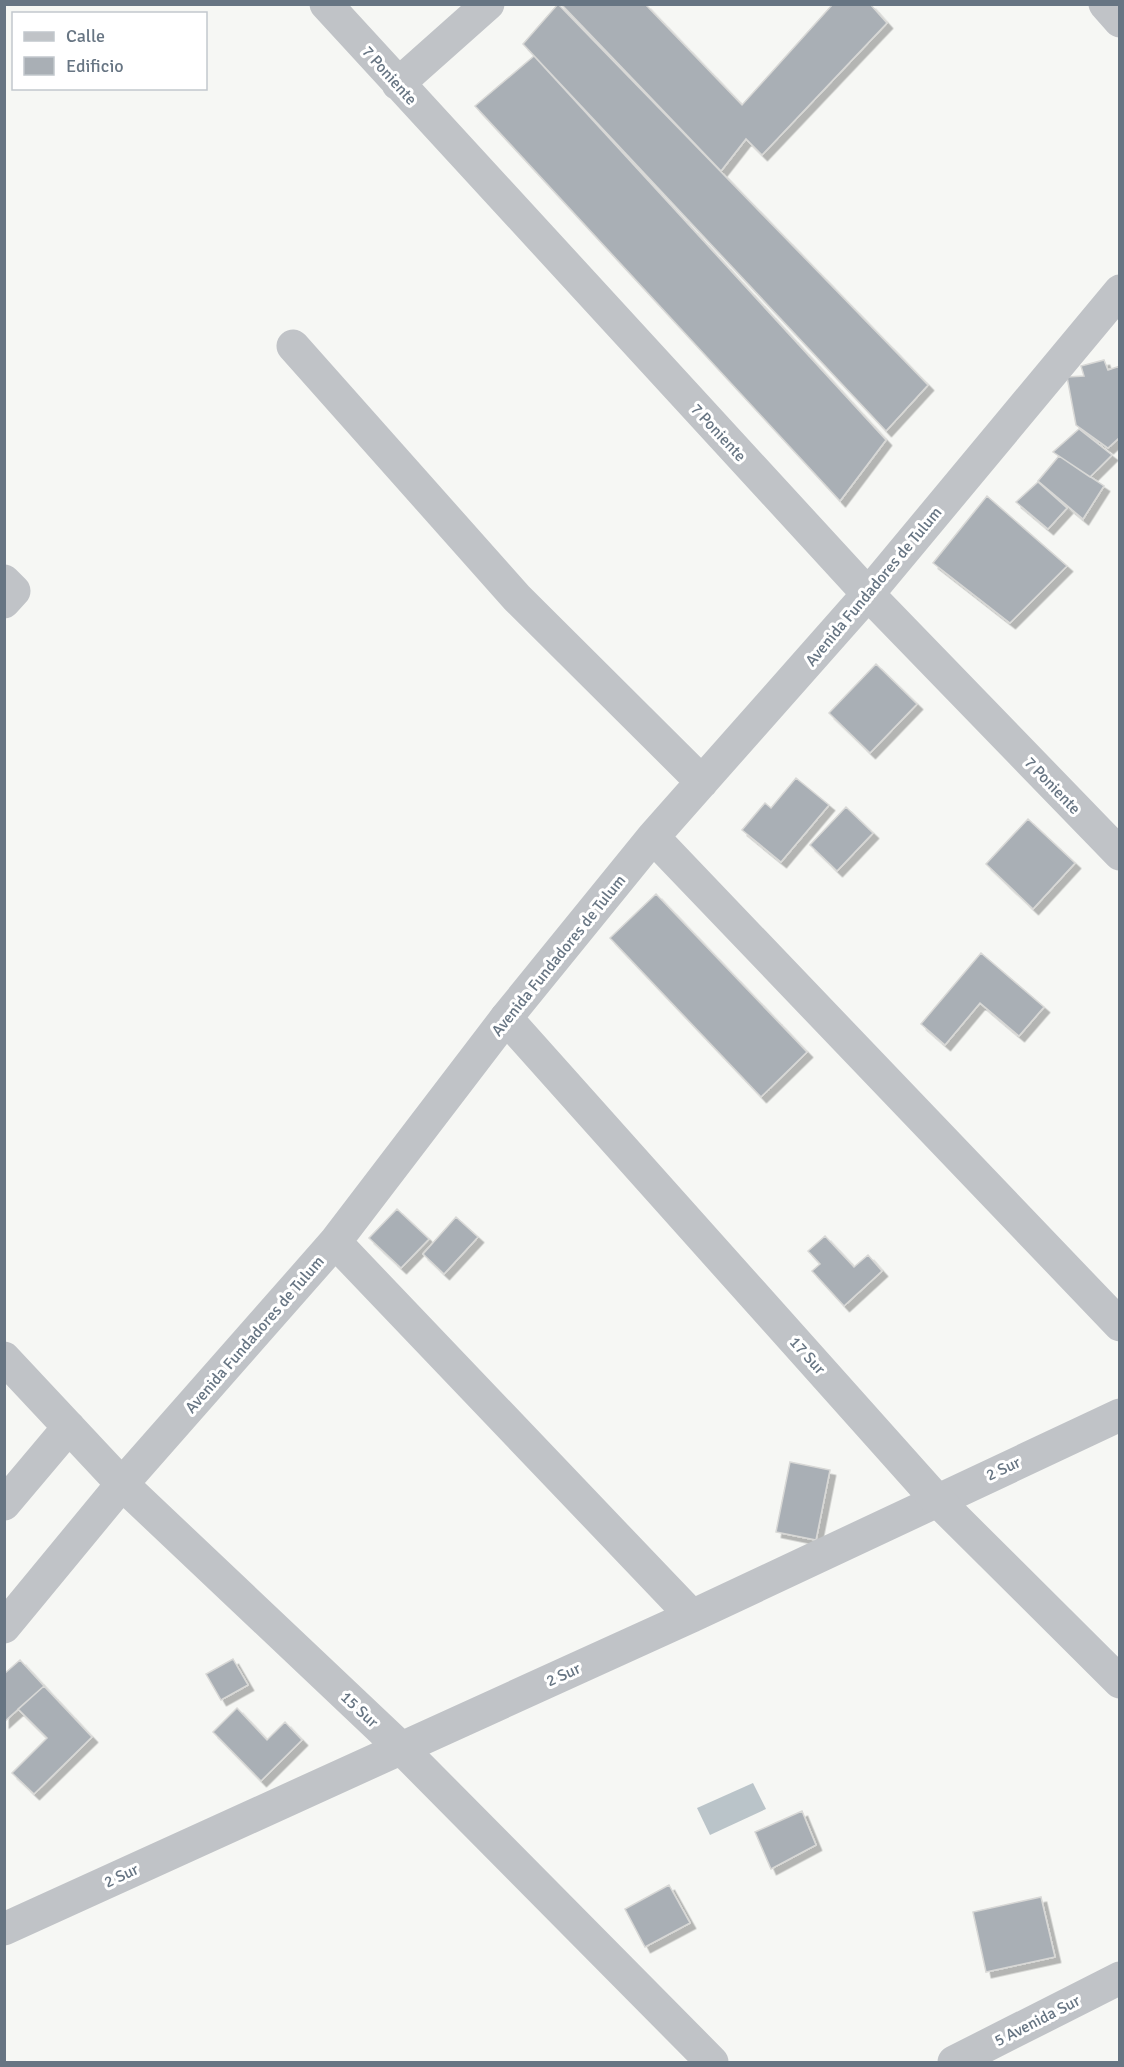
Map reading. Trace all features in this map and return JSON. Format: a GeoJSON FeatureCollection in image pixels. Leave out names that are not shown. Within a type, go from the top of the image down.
{"type":"FeatureCollection","features":[{"type":"Feature","properties":{"kind":"street","name":"7 Poniente"},"geometry":{"type":"LineString","coordinates":[[326,4],[868,594],[1119,854]]}},
{"type":"Feature","properties":{"kind":"street"},"geometry":{"type":"LineString","coordinates":[[398,84],[488,4]]}},
{"type":"Feature","properties":{"kind":"street"},"geometry":{"type":"LineString","coordinates":[[1105,4],[1119,21]]}},
{"type":"Feature","properties":{"kind":"street","name":"Avenida Fundadores de Tulum"},"geometry":{"type":"LineString","coordinates":[[4,1627],[122,1484],[335,1242],[506,1018],[653,837],[868,594],[1119,291]]}},
{"type":"Feature","properties":{"kind":"street"},"geometry":{"type":"LineString","coordinates":[[293,346],[517,598],[702,782]]}},
{"type":"Feature","properties":{"kind":"street"},"geometry":{"type":"LineString","coordinates":[[653,837],[1119,1325]]}},
{"type":"Feature","properties":{"kind":"street","name":"17 Sur"},"geometry":{"type":"LineString","coordinates":[[506,1018],[936,1499],[1119,1682]]}},
{"type":"Feature","properties":{"kind":"street"},"geometry":{"type":"LineString","coordinates":[[335,1242],[692,1616]]}},
{"type":"Feature","properties":{"kind":"street","name":"15 Sur"},"geometry":{"type":"LineString","coordinates":[[4,1358],[122,1484],[400,1746],[712,2062]]}},
{"type":"Feature","properties":{"kind":"street","name":"2 Sur"},"geometry":{"type":"LineString","coordinates":[[4,1929],[400,1746],[692,1616],[936,1499],[1119,1415]]}},
{"type":"Feature","properties":{"kind":"street"},"geometry":{"type":"LineString","coordinates":[[4,1504],[69,1427]]}},
{"type":"Feature","properties":{"kind":"street","name":"5 Avenida Sur"},"geometry":{"type":"LineString","coordinates":[[954,2062],[1119,1978]]}},
{"type":"Feature","properties":{"kind":"shaded area"},"geometry":{"type":"Polygon","coordinates":[[[753,1783],[766,1809],[710,1835],[697,1808],[753,1783]]]}},
{"type":"Feature","properties":{"kind":"building"},"geometry":{"type":"Polygon","coordinates":[[[558,4],[928,385],[886,431],[523,44],[558,4]]]}},
{"type":"Feature","properties":{"kind":"building"},"geometry":{"type":"Polygon","coordinates":[[[561,4],[645,4],[742,105],[833,4],[870,4],[887,23],[762,155],[746,139],[721,171],[561,4]]]}},
{"type":"Feature","properties":{"kind":"building"},"geometry":{"type":"Polygon","coordinates":[[[534,56],[886,440],[840,501],[475,106],[534,56]]]}},
{"type":"Feature","properties":{"kind":"building"},"geometry":{"type":"Polygon","coordinates":[[[1104,360],[1108,370],[1120,366],[1120,437],[1108,448],[1076,425],[1067,377],[1084,376],[1081,366],[1104,360]]]}},
{"type":"Feature","properties":{"kind":"building"},"geometry":{"type":"Polygon","coordinates":[[[1079,429],[1112,455],[1090,477],[1053,452],[1079,429]]]}},
{"type":"Feature","properties":{"kind":"building"},"geometry":{"type":"Polygon","coordinates":[[[1059,456],[1104,486],[1083,519],[1038,481],[1059,456]]]}},
{"type":"Feature","properties":{"kind":"building"},"geometry":{"type":"Polygon","coordinates":[[[1038,482],[1067,508],[1048,529],[1016,502],[1038,482]]]}},
{"type":"Feature","properties":{"kind":"building"},"geometry":{"type":"Polygon","coordinates":[[[987,496],[1067,566],[1010,623],[933,563],[987,496]]]}},
{"type":"Feature","properties":{"kind":"building"},"geometry":{"type":"Polygon","coordinates":[[[876,664],[917,704],[870,753],[829,713],[876,664]]]}},
{"type":"Feature","properties":{"kind":"building"},"geometry":{"type":"Polygon","coordinates":[[[796,778],[829,805],[781,862],[742,830],[765,803],[771,808],[796,778]]]}},
{"type":"Feature","properties":{"kind":"building"},"geometry":{"type":"Polygon","coordinates":[[[846,807],[873,833],[837,871],[810,845],[846,807]]]}},
{"type":"Feature","properties":{"kind":"building"},"geometry":{"type":"Polygon","coordinates":[[[1028,819],[1075,863],[1033,909],[986,864],[1028,819]]]}},
{"type":"Feature","properties":{"kind":"building"},"geometry":{"type":"Polygon","coordinates":[[[656,894],[807,1052],[761,1097],[610,938],[656,894]]]}},
{"type":"Feature","properties":{"kind":"building"},"geometry":{"type":"Polygon","coordinates":[[[981,953],[1044,1007],[1019,1036],[980,1003],[945,1045],[921,1024],[981,953]]]}},
{"type":"Feature","properties":{"kind":"building"},"geometry":{"type":"Polygon","coordinates":[[[397,1209],[429,1239],[401,1268],[369,1238],[397,1209]]]}},
{"type":"Feature","properties":{"kind":"building"},"geometry":{"type":"Polygon","coordinates":[[[456,1217],[478,1237],[444,1274],[423,1254],[456,1217]]]}},
{"type":"Feature","properties":{"kind":"building"},"geometry":{"type":"Polygon","coordinates":[[[825,1236],[854,1267],[868,1255],[882,1271],[844,1306],[812,1271],[820,1264],[808,1251],[825,1236]]]}},
{"type":"Feature","properties":{"kind":"building"},"geometry":{"type":"Polygon","coordinates":[[[790,1462],[830,1470],[816,1540],[776,1532],[790,1462]]]}},
{"type":"Feature","properties":{"kind":"building"},"geometry":{"type":"Polygon","coordinates":[[[233,1659],[248,1685],[221,1700],[206,1674],[233,1659]]]}},
{"type":"Feature","properties":{"kind":"building"},"geometry":{"type":"Polygon","coordinates":[[[20,1660],[44,1686],[4,1722],[4,1674],[20,1660]]]}},
{"type":"Feature","properties":{"kind":"building"},"geometry":{"type":"Polygon","coordinates":[[[44,1686],[92,1737],[34,1794],[12,1773],[47,1738],[18,1709],[44,1686]]]}},
{"type":"Feature","properties":{"kind":"building"},"geometry":{"type":"Polygon","coordinates":[[[237,1708],[267,1740],[285,1722],[302,1740],[261,1781],[213,1732],[237,1708]]]}},
{"type":"Feature","properties":{"kind":"building"},"geometry":{"type":"Polygon","coordinates":[[[802,1811],[816,1845],[771,1869],[755,1832],[802,1811]]]}},
{"type":"Feature","properties":{"kind":"building"},"geometry":{"type":"Polygon","coordinates":[[[669,1885],[690,1923],[645,1947],[625,1909],[669,1885]]]}},
{"type":"Feature","properties":{"kind":"building"},"geometry":{"type":"Polygon","coordinates":[[[1041,1897],[1055,1957],[986,1972],[973,1912],[1041,1897]]]}}]}
